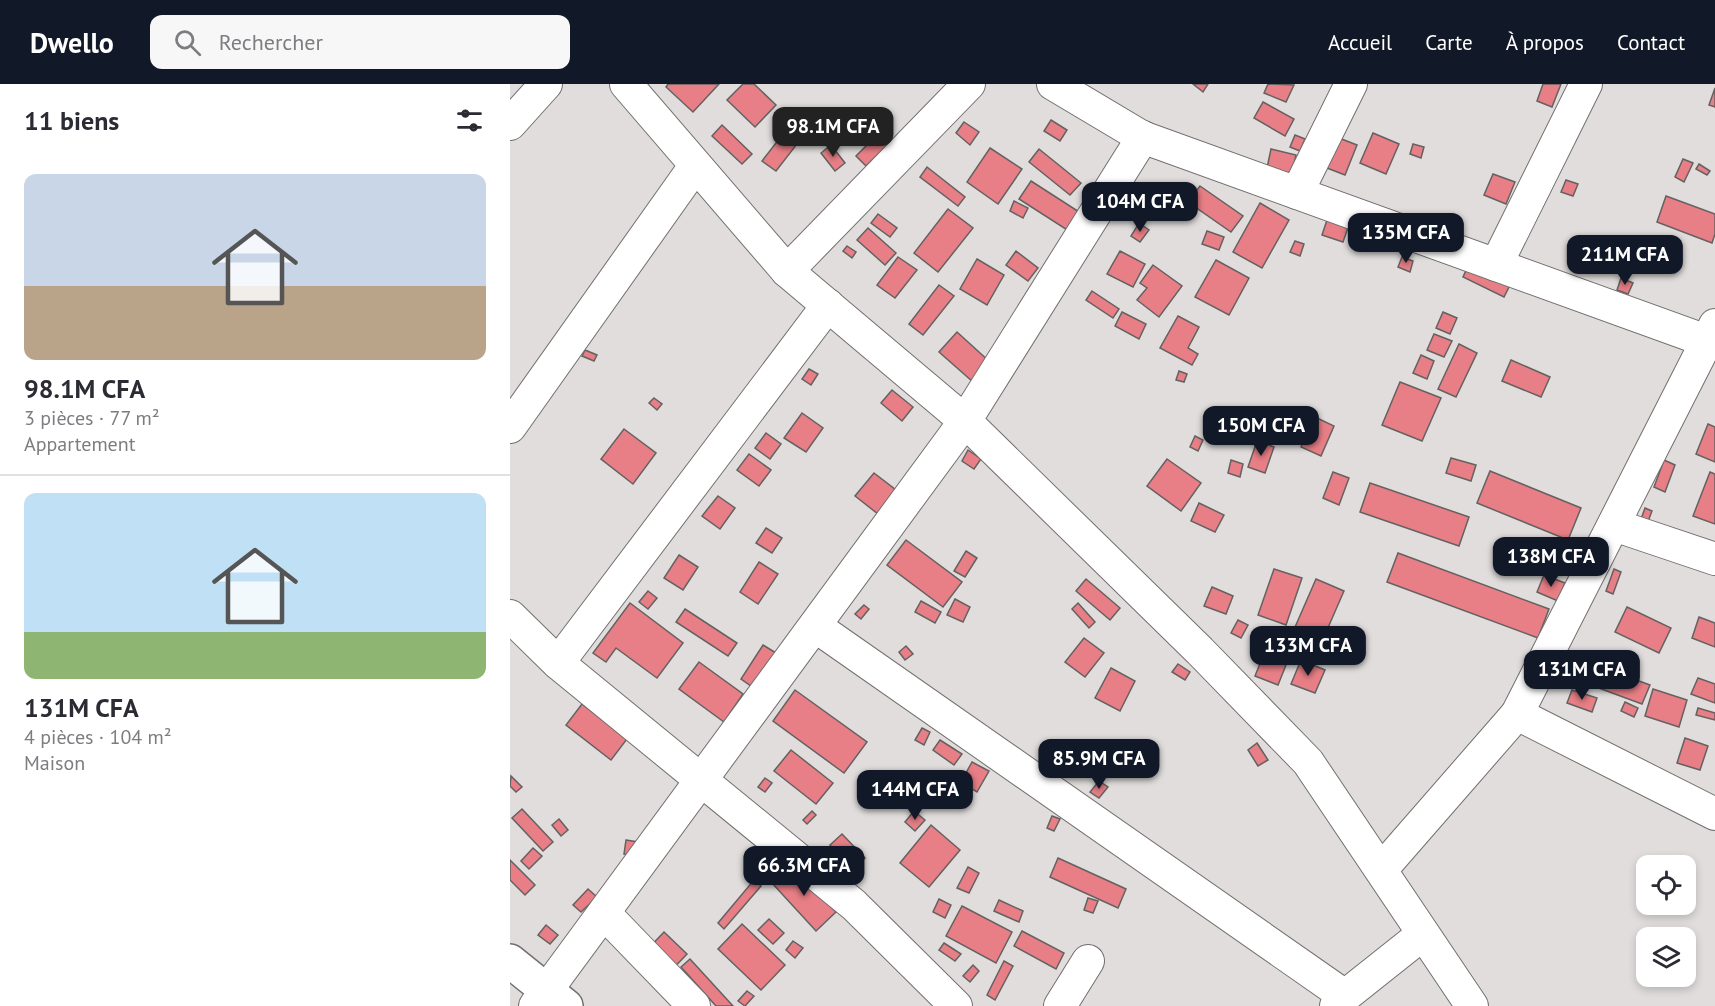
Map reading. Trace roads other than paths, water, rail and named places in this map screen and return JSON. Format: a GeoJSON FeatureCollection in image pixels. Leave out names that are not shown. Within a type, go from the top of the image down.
{"type":"FeatureCollection","features":[{"type":"Feature","properties":{"kind":"highway"},"geometry":{"type":"LineString","coordinates":[[510,961],[549,1001]]}},
{"type":"Feature","properties":{"kind":"street"},"geometry":{"type":"LineString","coordinates":[[510,124],[546,84]]}},
{"type":"Feature","properties":{"kind":"street"},"geometry":{"type":"LineString","coordinates":[[626,84],[788,271],[966,421],[1200,651],[1308,762],[1472,1006]]}},
{"type":"Feature","properties":{"kind":"street"},"geometry":{"type":"LineString","coordinates":[[788,271],[969,84]]}},
{"type":"Feature","properties":{"kind":"street"},"geometry":{"type":"LineString","coordinates":[[1053,84],[1143,137],[1496,265],[1713,337],[1516,714],[1381,870]]}},
{"type":"Feature","properties":{"kind":"street"},"geometry":{"type":"LineString","coordinates":[[1297,193],[1352,84]]}},
{"type":"Feature","properties":{"kind":"street"},"geometry":{"type":"LineString","coordinates":[[1496,265],[1586,84]]}},
{"type":"Feature","properties":{"kind":"street"},"geometry":{"type":"LineString","coordinates":[[549,1001],[604,914],[966,421],[1143,137]]}},
{"type":"Feature","properties":{"kind":"street"},"geometry":{"type":"LineString","coordinates":[[510,427],[695,166]]}},
{"type":"Feature","properties":{"kind":"street"},"geometry":{"type":"LineString","coordinates":[[558,663],[828,305]]}},
{"type":"Feature","properties":{"kind":"street"},"geometry":{"type":"LineString","coordinates":[[1614,525],[1715,559]]}},
{"type":"Feature","properties":{"kind":"street"},"geometry":{"type":"LineString","coordinates":[[510,616],[558,663],[854,905],[956,1006]]}},
{"type":"Feature","properties":{"kind":"street"},"geometry":{"type":"LineString","coordinates":[[815,626],[1340,1001],[1423,934]]}},
{"type":"Feature","properties":{"kind":"street"},"geometry":{"type":"LineString","coordinates":[[1516,714],[1715,814]]}},
{"type":"Feature","properties":{"kind":"street"},"geometry":{"type":"LineString","coordinates":[[604,914],[694,1006]]}},
{"type":"Feature","properties":{"kind":"street"},"geometry":{"type":"LineString","coordinates":[[1060,1006],[1088,961]]}}]}
